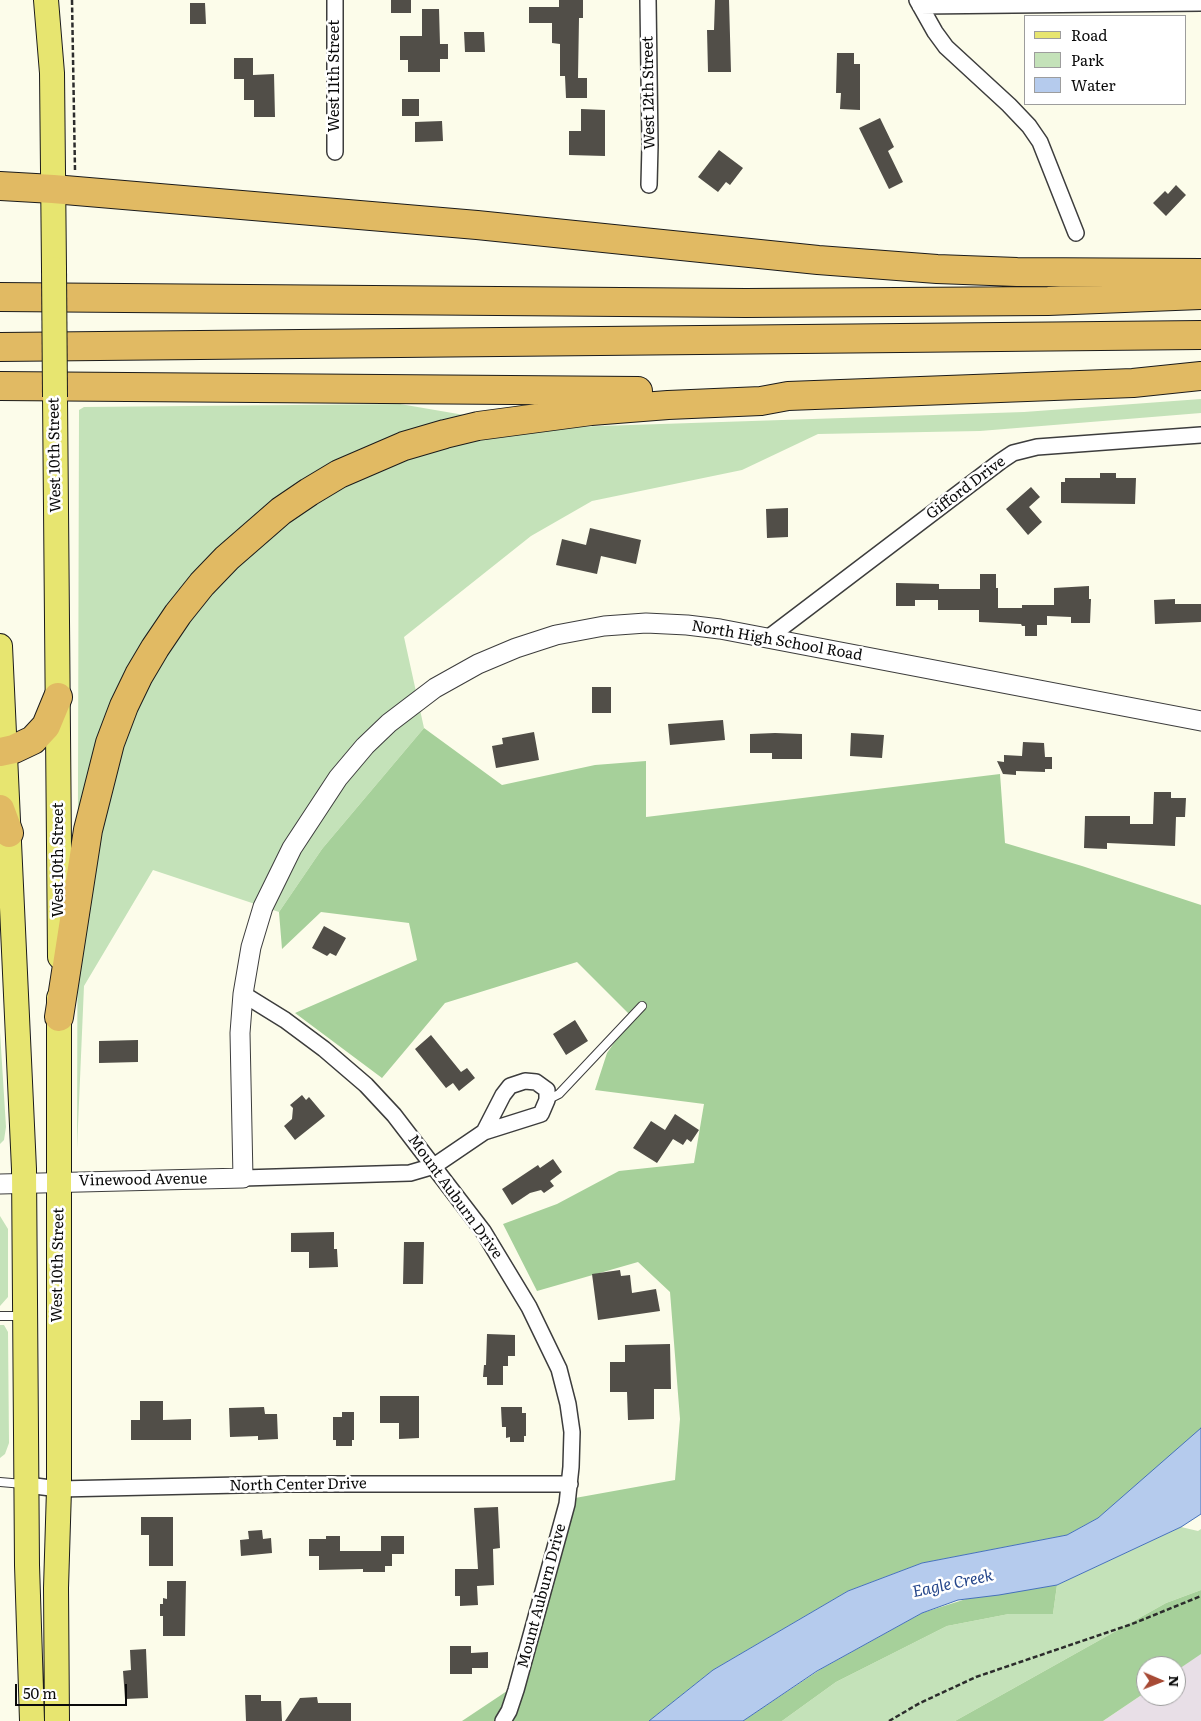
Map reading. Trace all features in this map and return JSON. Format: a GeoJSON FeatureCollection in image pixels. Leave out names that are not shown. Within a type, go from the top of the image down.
{"type":"FeatureCollection","features":[{"type":"Feature","properties":{"kind":"highway"},"geometry":{"type":"LineString","coordinates":[[0,186],[476,225],[838,262],[1016,272],[1201,273]]}},
{"type":"Feature","properties":{"kind":"highway"},"geometry":{"type":"LineString","coordinates":[[0,297],[746,303],[1048,301],[1201,295]]}},
{"type":"Feature","properties":{"kind":"highway"},"geometry":{"type":"LineString","coordinates":[[0,347],[1201,334]]}},
{"type":"Feature","properties":{"kind":"highway"},"geometry":{"type":"LineString","coordinates":[[58,1017],[88,830],[108,752],[124,706],[155,648],[178,614],[202,584],[255,532],[280,511],[339,474],[404,446],[445,434],[478,426],[591,411],[668,404],[762,401],[788,396],[1133,383],[1201,376]]}},
{"type":"Feature","properties":{"kind":"highway"},"geometry":{"type":"LineString","coordinates":[[0,386],[762,391],[788,396]]}},
{"type":"Feature","properties":{"kind":"highway"},"geometry":{"type":"LineString","coordinates":[[3,751],[23,746],[38,735],[50,718],[58,697]]}},
{"type":"Feature","properties":{"kind":"main road","name":"West 10th Street"},"geometry":{"type":"LineString","coordinates":[[32,1721],[27,1565],[26,1316],[42,1182],[58,1017],[60,943],[52,73],[46,0]]}},
{"type":"Feature","properties":{"kind":"main road","name":"West 10th Street"},"geometry":{"type":"LineString","coordinates":[[0,646],[5,821],[57,1324],[57,1721]]}},
{"type":"Feature","properties":{"kind":"street","name":"West 11th Street"},"geometry":{"type":"LineString","coordinates":[[335,0],[336,152]]}},
{"type":"Feature","properties":{"kind":"street","name":"West 12th Street"},"geometry":{"type":"LineString","coordinates":[[648,0],[649,185]]}},
{"type":"Feature","properties":{"kind":"street"},"geometry":{"type":"LineString","coordinates":[[918,3],[1201,3]]}},
{"type":"Feature","properties":{"kind":"street"},"geometry":{"type":"LineString","coordinates":[[918,3],[946,47],[1009,105],[1029,126],[1040,142],[1076,233]]}},
{"type":"Feature","properties":{"kind":"street","name":"Gifford Drive"},"geometry":{"type":"LineString","coordinates":[[768,638],[1000,461],[1013,454],[1037,447],[1201,436]]}},
{"type":"Feature","properties":{"kind":"street","name":"North High School Road"},"geometry":{"type":"LineString","coordinates":[[243,1178],[240,1033],[243,994],[251,947],[263,907],[292,848],[338,778],[365,746],[389,724],[435,688],[478,664],[516,648],[556,635],[596,627],[646,623],[687,625],[720,629],[1201,721]]}},
{"type":"Feature","properties":{"kind":"street","name":"Mount Auburn Drive"},"geometry":{"type":"LineString","coordinates":[[243,994],[296,1028],[356,1076],[394,1115],[488,1239],[530,1307],[554,1356],[565,1390],[572,1432],[570,1484],[567,1504],[516,1690],[509,1711],[503,1721]]}},
{"type":"Feature","properties":{"kind":"street"},"geometry":{"type":"LineString","coordinates":[[243,1178],[410,1173],[434,1166],[484,1132],[541,1114],[547,1100],[547,1090],[536,1082],[525,1081],[510,1086],[503,1095],[484,1132]]}},
{"type":"Feature","properties":{"kind":"street","name":"Vinewood Avenue"},"geometry":{"type":"LineString","coordinates":[[0,1184],[243,1178]]}},
{"type":"Feature","properties":{"kind":"street","name":"North Center Drive"},"geometry":{"type":"LineString","coordinates":[[27,1485],[58,1489],[284,1484],[570,1484]]}},
{"type":"Feature","properties":{"kind":"lane"},"geometry":{"type":"LineString","coordinates":[[547,1100],[559,1094],[642,1006]]}},
{"type":"Feature","properties":{"kind":"lane"},"geometry":{"type":"LineString","coordinates":[[0,1316],[26,1316]]}},
{"type":"Feature","properties":{"kind":"lane"},"geometry":{"type":"LineString","coordinates":[[0,1482],[27,1485]]}},
{"type":"Feature","properties":{"kind":"path"},"geometry":{"type":"LineString","coordinates":[[72,0],[75,156]]}},
{"type":"Feature","properties":{"kind":"path"},"geometry":{"type":"LineString","coordinates":[[889,1721],[920,1703],[976,1676],[1132,1624],[1201,1596]]}},
{"type":"Feature","properties":{"kind":"shaded area"},"geometry":{"type":"Polygon","coordinates":[[[1201,1653],[1201,1721],[1103,1721],[1136,1699],[1136,1706],[1186,1706],[1186,1664],[1201,1653]]]}},
{"type":"Feature","properties":{"kind":"green space"},"geometry":{"type":"Polygon","coordinates":[[[1201,399],[1201,413],[980,431],[818,434],[742,470],[592,501],[531,536],[404,637],[424,728],[322,849],[279,912],[153,870],[84,986],[77,1149],[79,410],[84,407],[400,404],[540,428],[1024,412],[1201,399]]]}},
{"type":"Feature","properties":{"kind":"green space"},"geometry":{"type":"Polygon","coordinates":[[[424,728],[502,785],[595,765],[646,761],[646,817],[1000,774],[1005,843],[1201,905],[1201,1431],[1098,1518],[1067,1535],[922,1563],[848,1591],[713,1670],[649,1721],[462,1721],[510,1689],[575,1498],[675,1480],[680,1419],[670,1292],[638,1262],[537,1291],[503,1224],[557,1204],[619,1171],[694,1163],[704,1104],[595,1090],[607,1053],[632,1017],[577,962],[445,1003],[382,1078],[295,1013],[417,960],[409,923],[321,912],[282,949],[279,912],[322,849],[424,728]]]}},
{"type":"Feature","properties":{"kind":"green space"},"geometry":{"type":"Polygon","coordinates":[[[0,1032],[6,1127],[4,1140],[0,1144],[0,1032]]]}},
{"type":"Feature","properties":{"kind":"green space"},"geometry":{"type":"Polygon","coordinates":[[[0,1216],[8,1229],[8,1297],[0,1306],[0,1216]]]}},
{"type":"Feature","properties":{"kind":"green space"},"geometry":{"type":"Polygon","coordinates":[[[0,1325],[4,1325],[8,1332],[9,1443],[5,1454],[0,1458],[0,1325]]]}},
{"type":"Feature","properties":{"kind":"green space"},"geometry":{"type":"Polygon","coordinates":[[[1181,1527],[1198,1531],[1201,1529],[1201,1590],[1166,1603],[955,1721],[782,1721],[836,1682],[947,1626],[1009,1614],[1053,1614],[1057,1585],[1181,1527]]]}},
{"type":"Feature","properties":{"kind":"green space"},"geometry":{"type":"Polygon","coordinates":[[[1057,1585],[1053,1614],[1009,1614],[947,1626],[836,1682],[782,1721],[743,1721],[821,1669],[922,1613],[966,1599],[1057,1585]]]}},
{"type":"Feature","properties":{"kind":"green space"},"geometry":{"type":"Polygon","coordinates":[[[1201,1590],[1201,1654],[1186,1664],[1186,1656],[1136,1656],[1136,1699],[1103,1721],[955,1721],[1166,1603],[1201,1590]]]}},
{"type":"Feature","properties":{"kind":"water","name":"Eagle Creek"},"geometry":{"type":"Polygon","coordinates":[[[1201,1428],[1201,1514],[1181,1527],[1057,1585],[958,1600],[922,1613],[817,1671],[743,1721],[649,1721],[713,1670],[848,1591],[922,1563],[1067,1535],[1098,1518],[1201,1428]]]}},
{"type":"Feature","properties":{"kind":"building"},"geometry":{"type":"Polygon","coordinates":[[[391,0],[411,0],[411,13],[391,13],[391,0]]]}},
{"type":"Feature","properties":{"kind":"building"},"geometry":{"type":"Polygon","coordinates":[[[559,0],[583,0],[583,18],[579,18],[578,78],[587,78],[587,98],[566,98],[565,76],[560,76],[560,44],[552,43],[552,23],[529,23],[529,7],[559,7],[559,0]]]}},
{"type":"Feature","properties":{"kind":"building"},"geometry":{"type":"Polygon","coordinates":[[[715,0],[729,0],[731,72],[708,72],[707,30],[714,30],[715,0]]]}},
{"type":"Feature","properties":{"kind":"building"},"geometry":{"type":"Polygon","coordinates":[[[190,3],[205,3],[206,24],[190,24],[190,3]]]}},
{"type":"Feature","properties":{"kind":"building"},"geometry":{"type":"Polygon","coordinates":[[[422,9],[439,9],[440,44],[448,44],[448,59],[440,59],[440,72],[408,72],[408,60],[400,60],[400,36],[422,36],[422,9]]]}},
{"type":"Feature","properties":{"kind":"building"},"geometry":{"type":"Polygon","coordinates":[[[464,32],[484,32],[485,52],[465,52],[464,32]]]}},
{"type":"Feature","properties":{"kind":"building"},"geometry":{"type":"Polygon","coordinates":[[[837,53],[854,53],[854,64],[860,64],[860,110],[840,109],[841,93],[836,93],[837,53]]]}},
{"type":"Feature","properties":{"kind":"building"},"geometry":{"type":"Polygon","coordinates":[[[234,58],[253,58],[253,75],[274,74],[275,117],[254,117],[254,100],[244,100],[244,79],[234,79],[234,58]]]}},
{"type":"Feature","properties":{"kind":"building"},"geometry":{"type":"Polygon","coordinates":[[[402,99],[419,99],[419,116],[402,116],[402,99]]]}},
{"type":"Feature","properties":{"kind":"building"},"geometry":{"type":"Polygon","coordinates":[[[581,109],[605,110],[605,156],[569,155],[569,131],[581,131],[581,109]]]}},
{"type":"Feature","properties":{"kind":"building"},"geometry":{"type":"Polygon","coordinates":[[[880,118],[894,147],[888,151],[903,182],[889,189],[859,128],[880,118]]]}},
{"type":"Feature","properties":{"kind":"building"},"geometry":{"type":"Polygon","coordinates":[[[442,121],[443,141],[415,142],[415,122],[442,121]]]}},
{"type":"Feature","properties":{"kind":"building"},"geometry":{"type":"Polygon","coordinates":[[[719,150],[743,168],[730,185],[726,182],[718,192],[698,177],[719,150]]]}},
{"type":"Feature","properties":{"kind":"building"},"geometry":{"type":"Polygon","coordinates":[[[1176,185],[1186,195],[1166,216],[1153,203],[1165,191],[1168,194],[1176,185]]]}},
{"type":"Feature","properties":{"kind":"building"},"geometry":{"type":"Polygon","coordinates":[[[1100,473],[1116,473],[1116,478],[1136,478],[1135,504],[1061,503],[1061,482],[1065,482],[1065,478],[1100,478],[1100,473]]]}},
{"type":"Feature","properties":{"kind":"building"},"geometry":{"type":"Polygon","coordinates":[[[1031,487],[1040,497],[1029,507],[1042,522],[1028,535],[1006,509],[1031,487]]]}},
{"type":"Feature","properties":{"kind":"building"},"geometry":{"type":"Polygon","coordinates":[[[788,508],[788,537],[767,538],[766,509],[788,508]]]}},
{"type":"Feature","properties":{"kind":"building"},"geometry":{"type":"Polygon","coordinates":[[[590,528],[641,540],[636,564],[601,556],[597,574],[556,565],[562,539],[586,545],[590,528]]]}},
{"type":"Feature","properties":{"kind":"building"},"geometry":{"type":"Polygon","coordinates":[[[980,574],[996,574],[998,608],[1022,608],[1022,605],[1054,605],[1054,588],[1089,586],[1089,599],[1091,599],[1090,623],[1071,623],[1071,617],[1047,616],[1047,625],[1037,625],[1037,636],[1025,636],[1025,626],[1021,624],[979,622],[979,610],[938,610],[938,600],[915,600],[915,606],[896,606],[896,583],[939,584],[939,589],[980,589],[980,574]]]}},
{"type":"Feature","properties":{"kind":"building"},"geometry":{"type":"Polygon","coordinates":[[[1175,599],[1175,604],[1201,604],[1201,622],[1155,624],[1154,600],[1175,599]]]}},
{"type":"Feature","properties":{"kind":"building"},"geometry":{"type":"Polygon","coordinates":[[[592,687],[611,687],[611,713],[592,713],[592,687]]]}},
{"type":"Feature","properties":{"kind":"building"},"geometry":{"type":"Polygon","coordinates":[[[723,720],[725,740],[670,745],[668,724],[723,720]]]}},
{"type":"Feature","properties":{"kind":"building"},"geometry":{"type":"Polygon","coordinates":[[[534,732],[539,760],[496,768],[492,746],[503,744],[502,738],[534,732]]]}},
{"type":"Feature","properties":{"kind":"building"},"geometry":{"type":"Polygon","coordinates":[[[851,733],[884,735],[882,758],[850,756],[851,733]]]}},
{"type":"Feature","properties":{"kind":"building"},"geometry":{"type":"Polygon","coordinates":[[[750,734],[802,734],[802,759],[772,759],[772,753],[750,753],[750,734]]]}},
{"type":"Feature","properties":{"kind":"building"},"geometry":{"type":"Polygon","coordinates":[[[1023,742],[1044,743],[1045,757],[1052,757],[1052,769],[1045,769],[1045,772],[1016,771],[1016,775],[1003,774],[997,761],[1004,762],[1004,755],[1022,756],[1023,742]]]}},
{"type":"Feature","properties":{"kind":"building"},"geometry":{"type":"Polygon","coordinates":[[[1154,792],[1171,792],[1171,798],[1186,798],[1185,817],[1176,817],[1175,846],[1107,843],[1107,849],[1084,848],[1085,816],[1130,816],[1130,824],[1153,824],[1154,792]]]}},
{"type":"Feature","properties":{"kind":"building"},"geometry":{"type":"Polygon","coordinates":[[[324,926],[346,938],[336,956],[330,953],[327,956],[312,948],[324,926]]]}},
{"type":"Feature","properties":{"kind":"building"},"geometry":{"type":"Polygon","coordinates":[[[575,1020],[588,1041],[566,1055],[553,1034],[575,1020]]]}},
{"type":"Feature","properties":{"kind":"building"},"geometry":{"type":"Polygon","coordinates":[[[431,1035],[461,1072],[467,1068],[475,1078],[459,1091],[453,1083],[446,1088],[415,1049],[431,1035]]]}},
{"type":"Feature","properties":{"kind":"building"},"geometry":{"type":"Polygon","coordinates":[[[138,1040],[138,1062],[99,1063],[99,1041],[138,1040]]]}},
{"type":"Feature","properties":{"kind":"building"},"geometry":{"type":"Polygon","coordinates":[[[302,1095],[306,1100],[309,1097],[325,1116],[295,1140],[284,1126],[292,1119],[293,1108],[290,1105],[302,1095]]]}},
{"type":"Feature","properties":{"kind":"building"},"geometry":{"type":"Polygon","coordinates":[[[675,1114],[699,1130],[691,1142],[687,1139],[683,1145],[673,1139],[657,1163],[633,1148],[651,1121],[665,1130],[675,1114]]]}},
{"type":"Feature","properties":{"kind":"building"},"geometry":{"type":"Polygon","coordinates":[[[553,1159],[562,1172],[550,1181],[554,1186],[544,1193],[541,1190],[530,1193],[512,1205],[502,1189],[538,1165],[540,1168],[553,1159]]]}},
{"type":"Feature","properties":{"kind":"building"},"geometry":{"type":"Polygon","coordinates":[[[334,1232],[334,1249],[337,1249],[338,1267],[309,1268],[309,1252],[291,1252],[291,1233],[334,1232]]]}},
{"type":"Feature","properties":{"kind":"building"},"geometry":{"type":"Polygon","coordinates":[[[404,1242],[424,1242],[423,1284],[403,1284],[404,1242]]]}},
{"type":"Feature","properties":{"kind":"building"},"geometry":{"type":"Polygon","coordinates":[[[620,1270],[621,1276],[630,1275],[632,1293],[656,1289],[660,1311],[598,1320],[592,1274],[620,1270]]]}},
{"type":"Feature","properties":{"kind":"building"},"geometry":{"type":"Polygon","coordinates":[[[487,1334],[515,1335],[515,1356],[508,1356],[508,1366],[503,1366],[503,1385],[487,1385],[487,1377],[483,1377],[484,1365],[486,1365],[487,1334]]]}},
{"type":"Feature","properties":{"kind":"building"},"geometry":{"type":"Polygon","coordinates":[[[670,1344],[671,1389],[654,1389],[654,1419],[628,1420],[627,1392],[610,1392],[610,1362],[625,1362],[625,1345],[670,1344]]]}},
{"type":"Feature","properties":{"kind":"building"},"geometry":{"type":"Polygon","coordinates":[[[380,1396],[419,1396],[419,1438],[399,1439],[399,1423],[380,1423],[380,1396]]]}},
{"type":"Feature","properties":{"kind":"building"},"geometry":{"type":"Polygon","coordinates":[[[140,1401],[163,1401],[163,1420],[191,1419],[191,1440],[131,1440],[131,1420],[140,1420],[140,1401]]]}},
{"type":"Feature","properties":{"kind":"building"},"geometry":{"type":"Polygon","coordinates":[[[264,1407],[265,1414],[277,1414],[278,1439],[258,1440],[258,1436],[230,1437],[229,1408],[264,1407]]]}},
{"type":"Feature","properties":{"kind":"building"},"geometry":{"type":"Polygon","coordinates":[[[501,1407],[522,1407],[522,1413],[526,1413],[526,1436],[524,1436],[524,1442],[510,1442],[510,1437],[506,1438],[506,1427],[502,1427],[501,1407]]]}},
{"type":"Feature","properties":{"kind":"building"},"geometry":{"type":"Polygon","coordinates":[[[342,1412],[354,1412],[354,1440],[352,1440],[352,1446],[336,1446],[336,1440],[333,1440],[333,1417],[342,1417],[342,1412]]]}},
{"type":"Feature","properties":{"kind":"building"},"geometry":{"type":"Polygon","coordinates":[[[498,1507],[500,1548],[493,1549],[494,1585],[477,1586],[478,1605],[460,1606],[460,1596],[455,1596],[455,1569],[478,1569],[474,1508],[498,1507]]]}},
{"type":"Feature","properties":{"kind":"building"},"geometry":{"type":"Polygon","coordinates":[[[141,1517],[173,1517],[173,1566],[149,1566],[149,1535],[141,1535],[141,1517]]]}},
{"type":"Feature","properties":{"kind":"building"},"geometry":{"type":"Polygon","coordinates":[[[262,1530],[263,1539],[271,1538],[272,1553],[241,1556],[240,1540],[249,1539],[248,1531],[262,1530]]]}},
{"type":"Feature","properties":{"kind":"building"},"geometry":{"type":"Polygon","coordinates":[[[326,1536],[340,1536],[340,1551],[381,1551],[381,1536],[404,1536],[404,1554],[392,1554],[392,1566],[385,1566],[385,1572],[363,1572],[363,1569],[319,1570],[319,1556],[309,1556],[309,1539],[326,1539],[326,1536]]]}},
{"type":"Feature","properties":{"kind":"building"},"geometry":{"type":"Polygon","coordinates":[[[167,1581],[186,1581],[185,1636],[163,1636],[163,1616],[160,1616],[160,1604],[163,1604],[163,1598],[167,1599],[167,1581]]]}},
{"type":"Feature","properties":{"kind":"building"},"geometry":{"type":"Polygon","coordinates":[[[450,1646],[471,1646],[471,1653],[488,1652],[488,1668],[472,1668],[472,1674],[450,1674],[450,1646]]]}},
{"type":"Feature","properties":{"kind":"building"},"geometry":{"type":"Polygon","coordinates":[[[146,1649],[148,1698],[125,1699],[123,1671],[131,1670],[130,1650],[146,1649]]]}},
{"type":"Feature","properties":{"kind":"building"},"geometry":{"type":"Polygon","coordinates":[[[245,1695],[261,1695],[261,1701],[281,1701],[282,1721],[246,1721],[245,1695]]]}},
{"type":"Feature","properties":{"kind":"building"},"geometry":{"type":"Polygon","coordinates":[[[317,1697],[318,1703],[351,1703],[351,1721],[285,1721],[300,1698],[317,1697]]]}}]}
